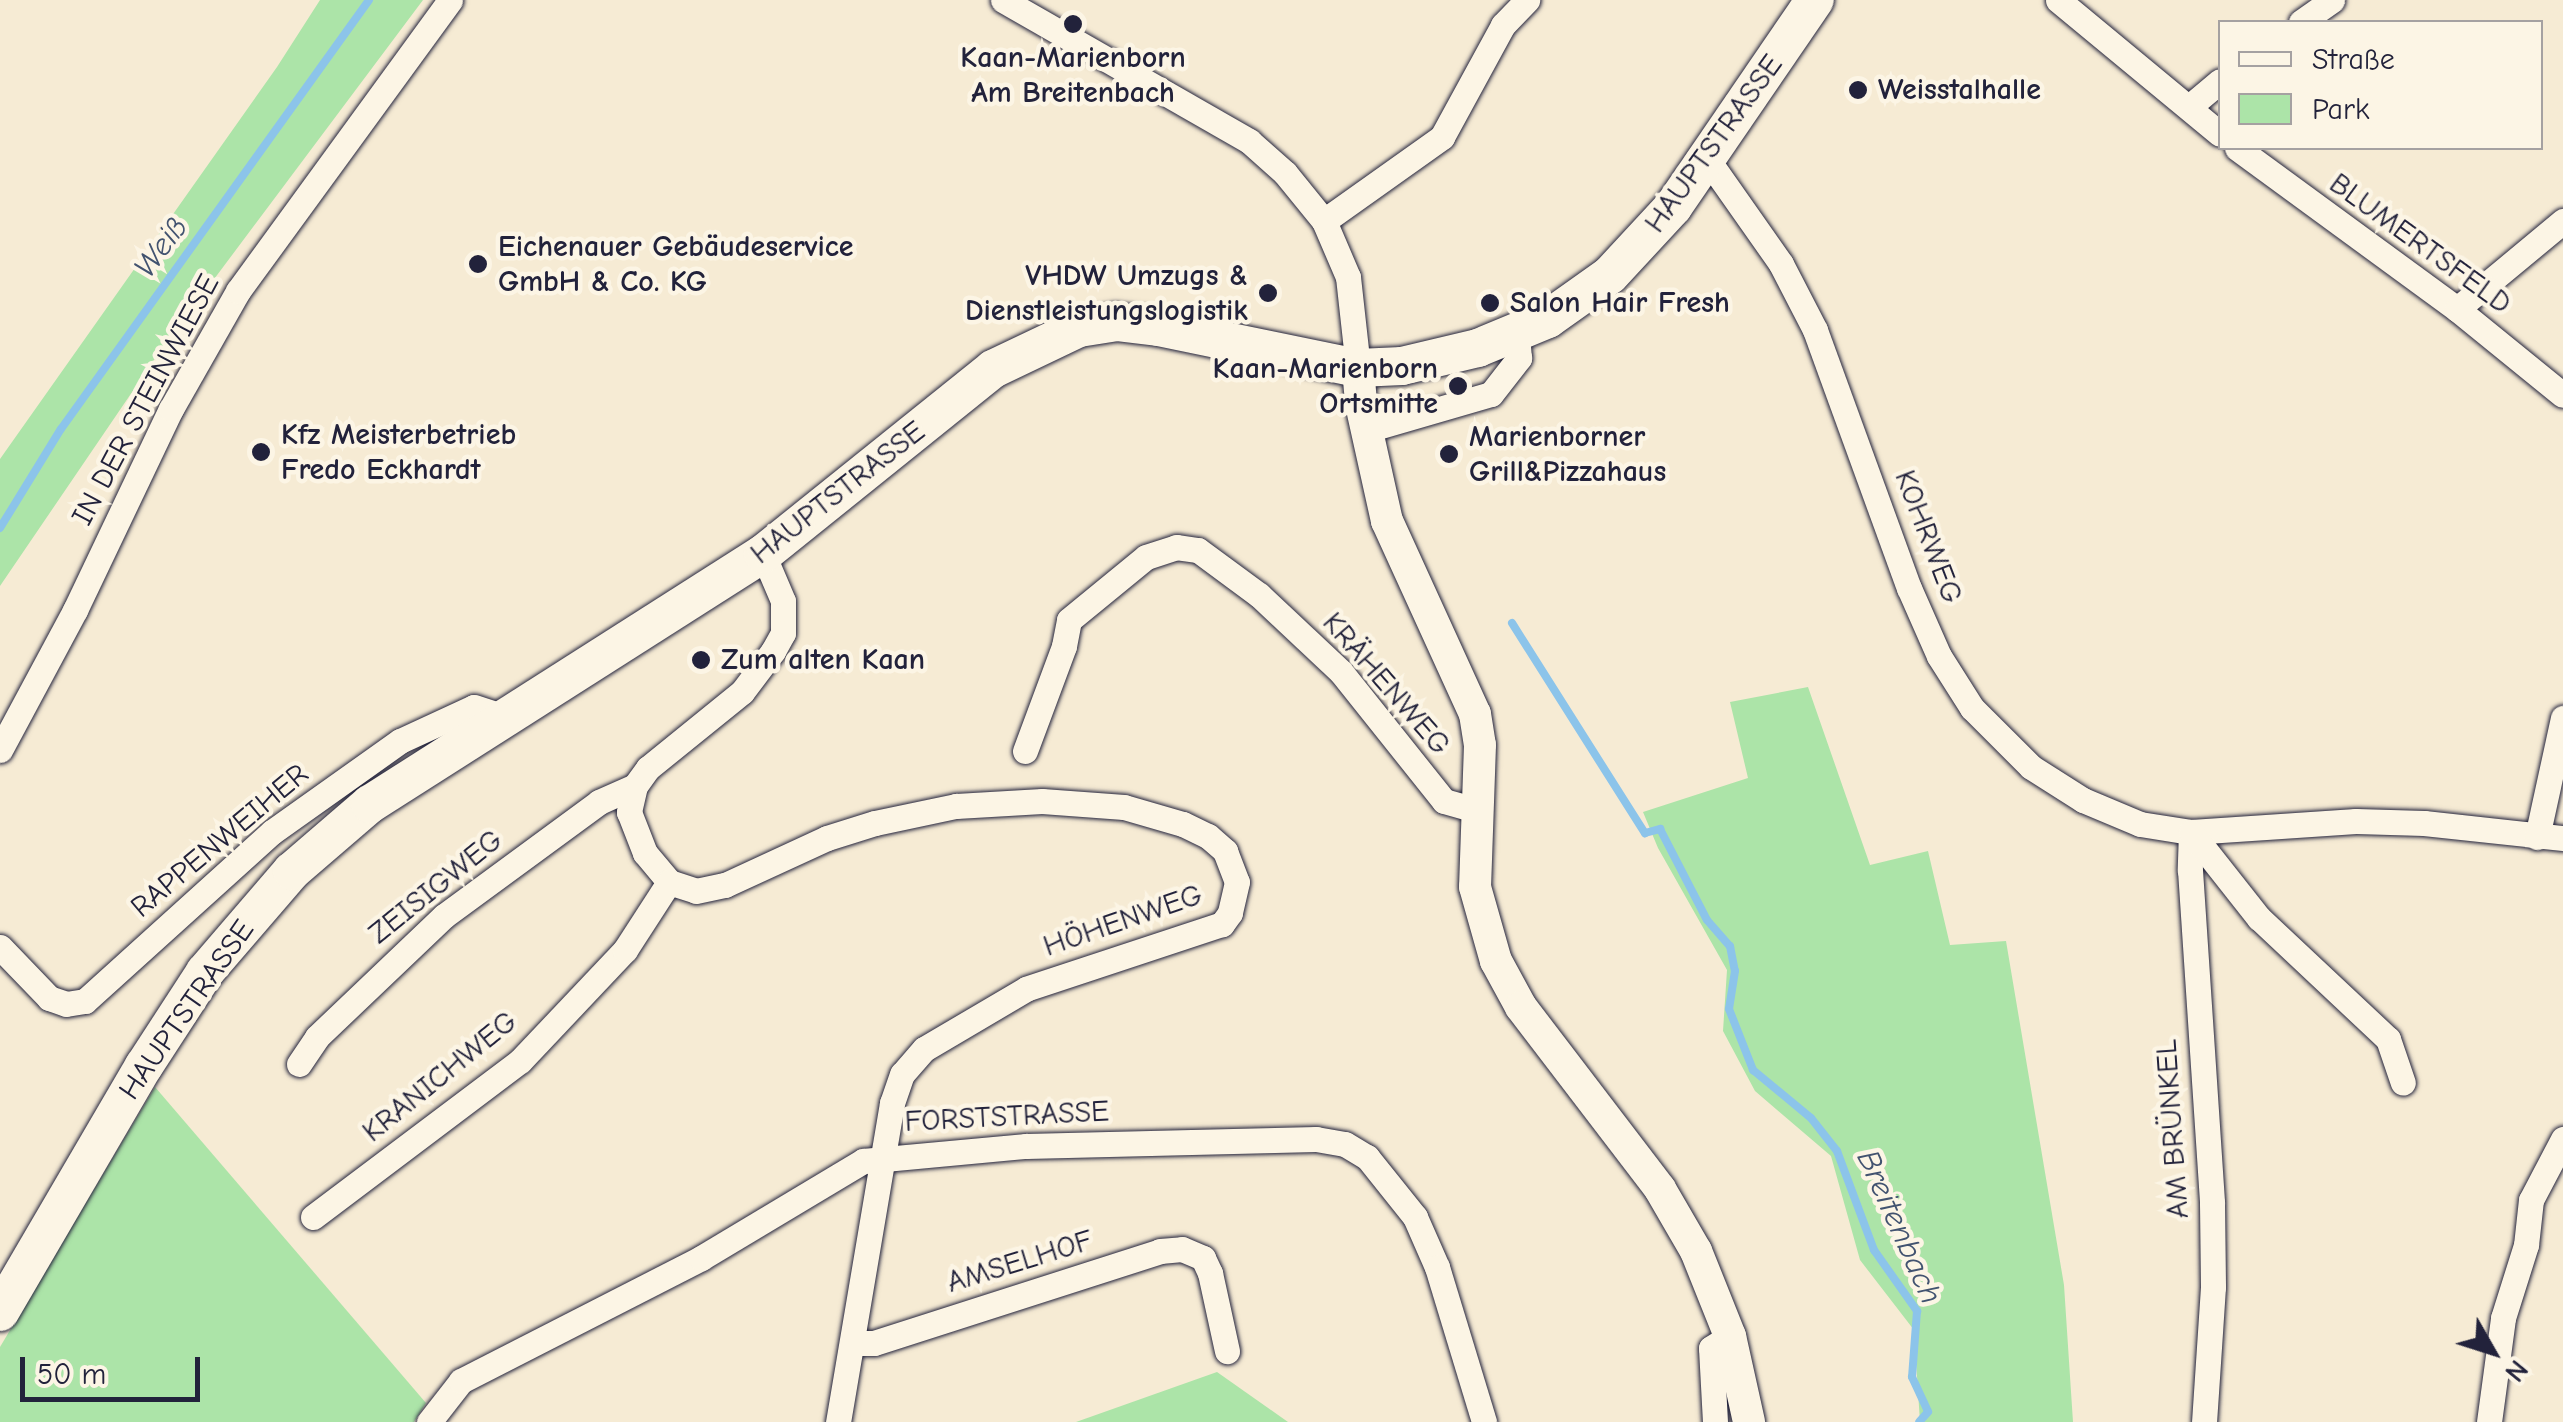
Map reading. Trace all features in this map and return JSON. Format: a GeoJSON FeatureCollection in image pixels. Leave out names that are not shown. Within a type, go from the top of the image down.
{"type":"FeatureCollection","features":[{"type":"Feature","properties":{"kind":"main road","name":"HAUPTSTRASSE"},"geometry":{"type":"LineString","coordinates":[[0,1312],[144,1066],[239,928],[292,871],[370,804],[763,554],[993,369],[1078,328],[1116,322],[1358,368],[1402,366],[1517,334],[1580,300],[1636,252],[1708,160],[1815,0]]}},
{"type":"Feature","properties":{"kind":"street","name":"IN DER STEINWIESE"},"geometry":{"type":"LineString","coordinates":[[0,750],[75,610],[171,410],[238,291],[450,0]]}},
{"type":"Feature","properties":{"kind":"street"},"geometry":{"type":"LineString","coordinates":[[1003,0],[1249,141],[1286,173],[1324,221],[1348,278],[1367,430],[1387,521],[1476,714],[1480,745],[1475,887],[1496,961],[1521,1008],[1660,1189],[1696,1252],[1730,1336],[1748,1422]]}},
{"type":"Feature","properties":{"kind":"street"},"geometry":{"type":"LineString","coordinates":[[1324,221],[1442,137],[1503,25],[1527,0]]}},
{"type":"Feature","properties":{"kind":"street"},"geometry":{"type":"LineString","coordinates":[[2058,0],[2218,132]]}},
{"type":"Feature","properties":{"kind":"street"},"geometry":{"type":"LineString","coordinates":[[2304,20],[2332,0]]}},
{"type":"Feature","properties":{"kind":"street"},"geometry":{"type":"LineString","coordinates":[[2189,107],[2218,82]]}},
{"type":"Feature","properties":{"kind":"street","name":"BLUMERTSFELD"},"geometry":{"type":"LineString","coordinates":[[2240,150],[2457,309],[2563,394]]}},
{"type":"Feature","properties":{"kind":"street","name":"KOHRWEG"},"geometry":{"type":"LineString","coordinates":[[1708,160],[1781,264],[1815,330],[1909,588],[1939,656],[1972,708],[2031,767],[2084,800],[2140,824],[2191,832],[2356,821],[2424,823],[2550,838]]}},
{"type":"Feature","properties":{"kind":"street"},"geometry":{"type":"LineString","coordinates":[[2457,309],[2563,221]]}},
{"type":"Feature","properties":{"kind":"street"},"geometry":{"type":"LineString","coordinates":[[1367,430],[1491,394],[1519,358],[1517,334]]}},
{"type":"Feature","properties":{"kind":"street","name":"KRÄHENWEG"},"geometry":{"type":"LineString","coordinates":[[1025,751],[1064,646],[1069,620],[1146,557],[1176,547],[1198,550],[1259,595],[1342,672],[1444,801],[1476,810]]}},
{"type":"Feature","properties":{"kind":"street"},"geometry":{"type":"LineString","coordinates":[[670,882],[645,853],[629,812],[636,786],[648,768],[742,692],[774,651],[783,633],[783,601],[763,554]]}},
{"type":"Feature","properties":{"kind":"street","name":"RAPPENWEIHER"},"geometry":{"type":"LineString","coordinates":[[0,946],[50,998],[66,1004],[84,1001],[272,832],[400,741],[474,707],[504,717]]}},
{"type":"Feature","properties":{"kind":"street"},"geometry":{"type":"LineString","coordinates":[[2550,838],[2563,718]]}},
{"type":"Feature","properties":{"kind":"street","name":"ZEISIGWEG"},"geometry":{"type":"LineString","coordinates":[[299,1064],[317,1037],[444,916],[599,802],[636,786]]}},
{"type":"Feature","properties":{"kind":"street","name":"HÖHENWEG"},"geometry":{"type":"LineString","coordinates":[[670,882],[696,890],[725,885],[827,838],[875,823],[956,806],[1042,800],[1160,814],[1208,836],[1224,852],[1237,882],[1230,912],[1222,924],[1026,990],[924,1049],[902,1074],[892,1103],[838,1422]]}},
{"type":"Feature","properties":{"kind":"street"},"geometry":{"type":"LineString","coordinates":[[2191,832],[2259,918],[2388,1038],[2404,1083]]}},
{"type":"Feature","properties":{"kind":"street","name":"AM BRÜNKEL"},"geometry":{"type":"LineString","coordinates":[[2191,832],[2191,888],[2212,1203],[2213,1287],[2204,1422]]}},
{"type":"Feature","properties":{"kind":"street","name":"KRANICHWEG"},"geometry":{"type":"LineString","coordinates":[[312,1217],[520,1061],[625,950],[670,882]]}},
{"type":"Feature","properties":{"kind":"street"},"geometry":{"type":"LineString","coordinates":[[2490,1422],[2502,1318],[2526,1245],[2531,1200],[2563,1138]]}},
{"type":"Feature","properties":{"kind":"street","name":"FORSTSTRASSE"},"geometry":{"type":"LineString","coordinates":[[430,1422],[461,1382],[701,1258],[863,1162],[1111,1143],[1316,1139],[1345,1144],[1367,1157],[1414,1217],[1438,1267],[1484,1422]]}},
{"type":"Feature","properties":{"kind":"street","name":"AMSELHOF"},"geometry":{"type":"LineString","coordinates":[[854,1343],[874,1342],[1160,1251],[1182,1249],[1204,1258],[1220,1302],[1227,1352]]}},
{"type":"Feature","properties":{"kind":"street"},"geometry":{"type":"LineString","coordinates":[[1715,1422],[1711,1348],[1730,1336]]}},
{"type":"Feature","properties":{"kind":"green space"},"geometry":{"type":"Polygon","coordinates":[[[320,0],[423,0],[158,354],[0,586],[0,459],[277,67],[320,0]]]}},
{"type":"Feature","properties":{"kind":"green space"},"geometry":{"type":"Polygon","coordinates":[[[1808,687],[1870,865],[1928,851],[1950,945],[2006,941],[2064,1285],[2073,1422],[1920,1422],[1914,1330],[1860,1260],[1831,1156],[1755,1091],[1723,1031],[1727,970],[1658,848],[1643,812],[1748,778],[1730,702],[1808,687]]]}},
{"type":"Feature","properties":{"kind":"green space"},"geometry":{"type":"Polygon","coordinates":[[[155,1087],[426,1403],[414,1422],[0,1422],[0,1347],[155,1087]]]}},
{"type":"Feature","properties":{"kind":"green space"},"geometry":{"type":"Polygon","coordinates":[[[1217,1372],[1288,1422],[1076,1422],[1217,1372]]]}},
{"type":"Feature","properties":{"kind":"waterway","name":"Weiß"},"geometry":{"type":"LineString","coordinates":[[0,528],[61,429],[369,0]]}},
{"type":"Feature","properties":{"kind":"waterway","name":"Breitenbach"},"geometry":{"type":"LineString","coordinates":[[1512,623],[1645,833],[1660,829],[1707,920],[1730,946],[1735,971],[1729,1009],[1753,1070],[1811,1118],[1837,1151],[1874,1250],[1917,1311],[1912,1377],[1928,1412],[1919,1422]]}},
{"type":"Feature","properties":{"kind":"place","name":"Kaan-Marienborn Am Breitenbach"},"geometry":{"type":"Point","coordinates":[1073,24]}},
{"type":"Feature","properties":{"kind":"place","name":"Weisstalhalle"},"geometry":{"type":"Point","coordinates":[1858,90]}},
{"type":"Feature","properties":{"kind":"place","name":"Eichenauer Gebäudeservice GmbH & Co. KG"},"geometry":{"type":"Point","coordinates":[478,264]}},
{"type":"Feature","properties":{"kind":"place","name":"VHDW Umzugs & Dienstleistungslogistik"},"geometry":{"type":"Point","coordinates":[1268,293]}},
{"type":"Feature","properties":{"kind":"place","name":"Salon Hair Fresh"},"geometry":{"type":"Point","coordinates":[1490,303]}},
{"type":"Feature","properties":{"kind":"place","name":"Kaan-Marienborn Ortsmitte"},"geometry":{"type":"Point","coordinates":[1458,386]}},
{"type":"Feature","properties":{"kind":"place","name":"Kfz Meisterbetrieb Fredo Eckhardt"},"geometry":{"type":"Point","coordinates":[261,452]}},
{"type":"Feature","properties":{"kind":"place","name":"Marienborner Grill&Pizzahaus"},"geometry":{"type":"Point","coordinates":[1449,454]}},
{"type":"Feature","properties":{"kind":"place","name":"Zum alten Kaan"},"geometry":{"type":"Point","coordinates":[701,660]}}]}
